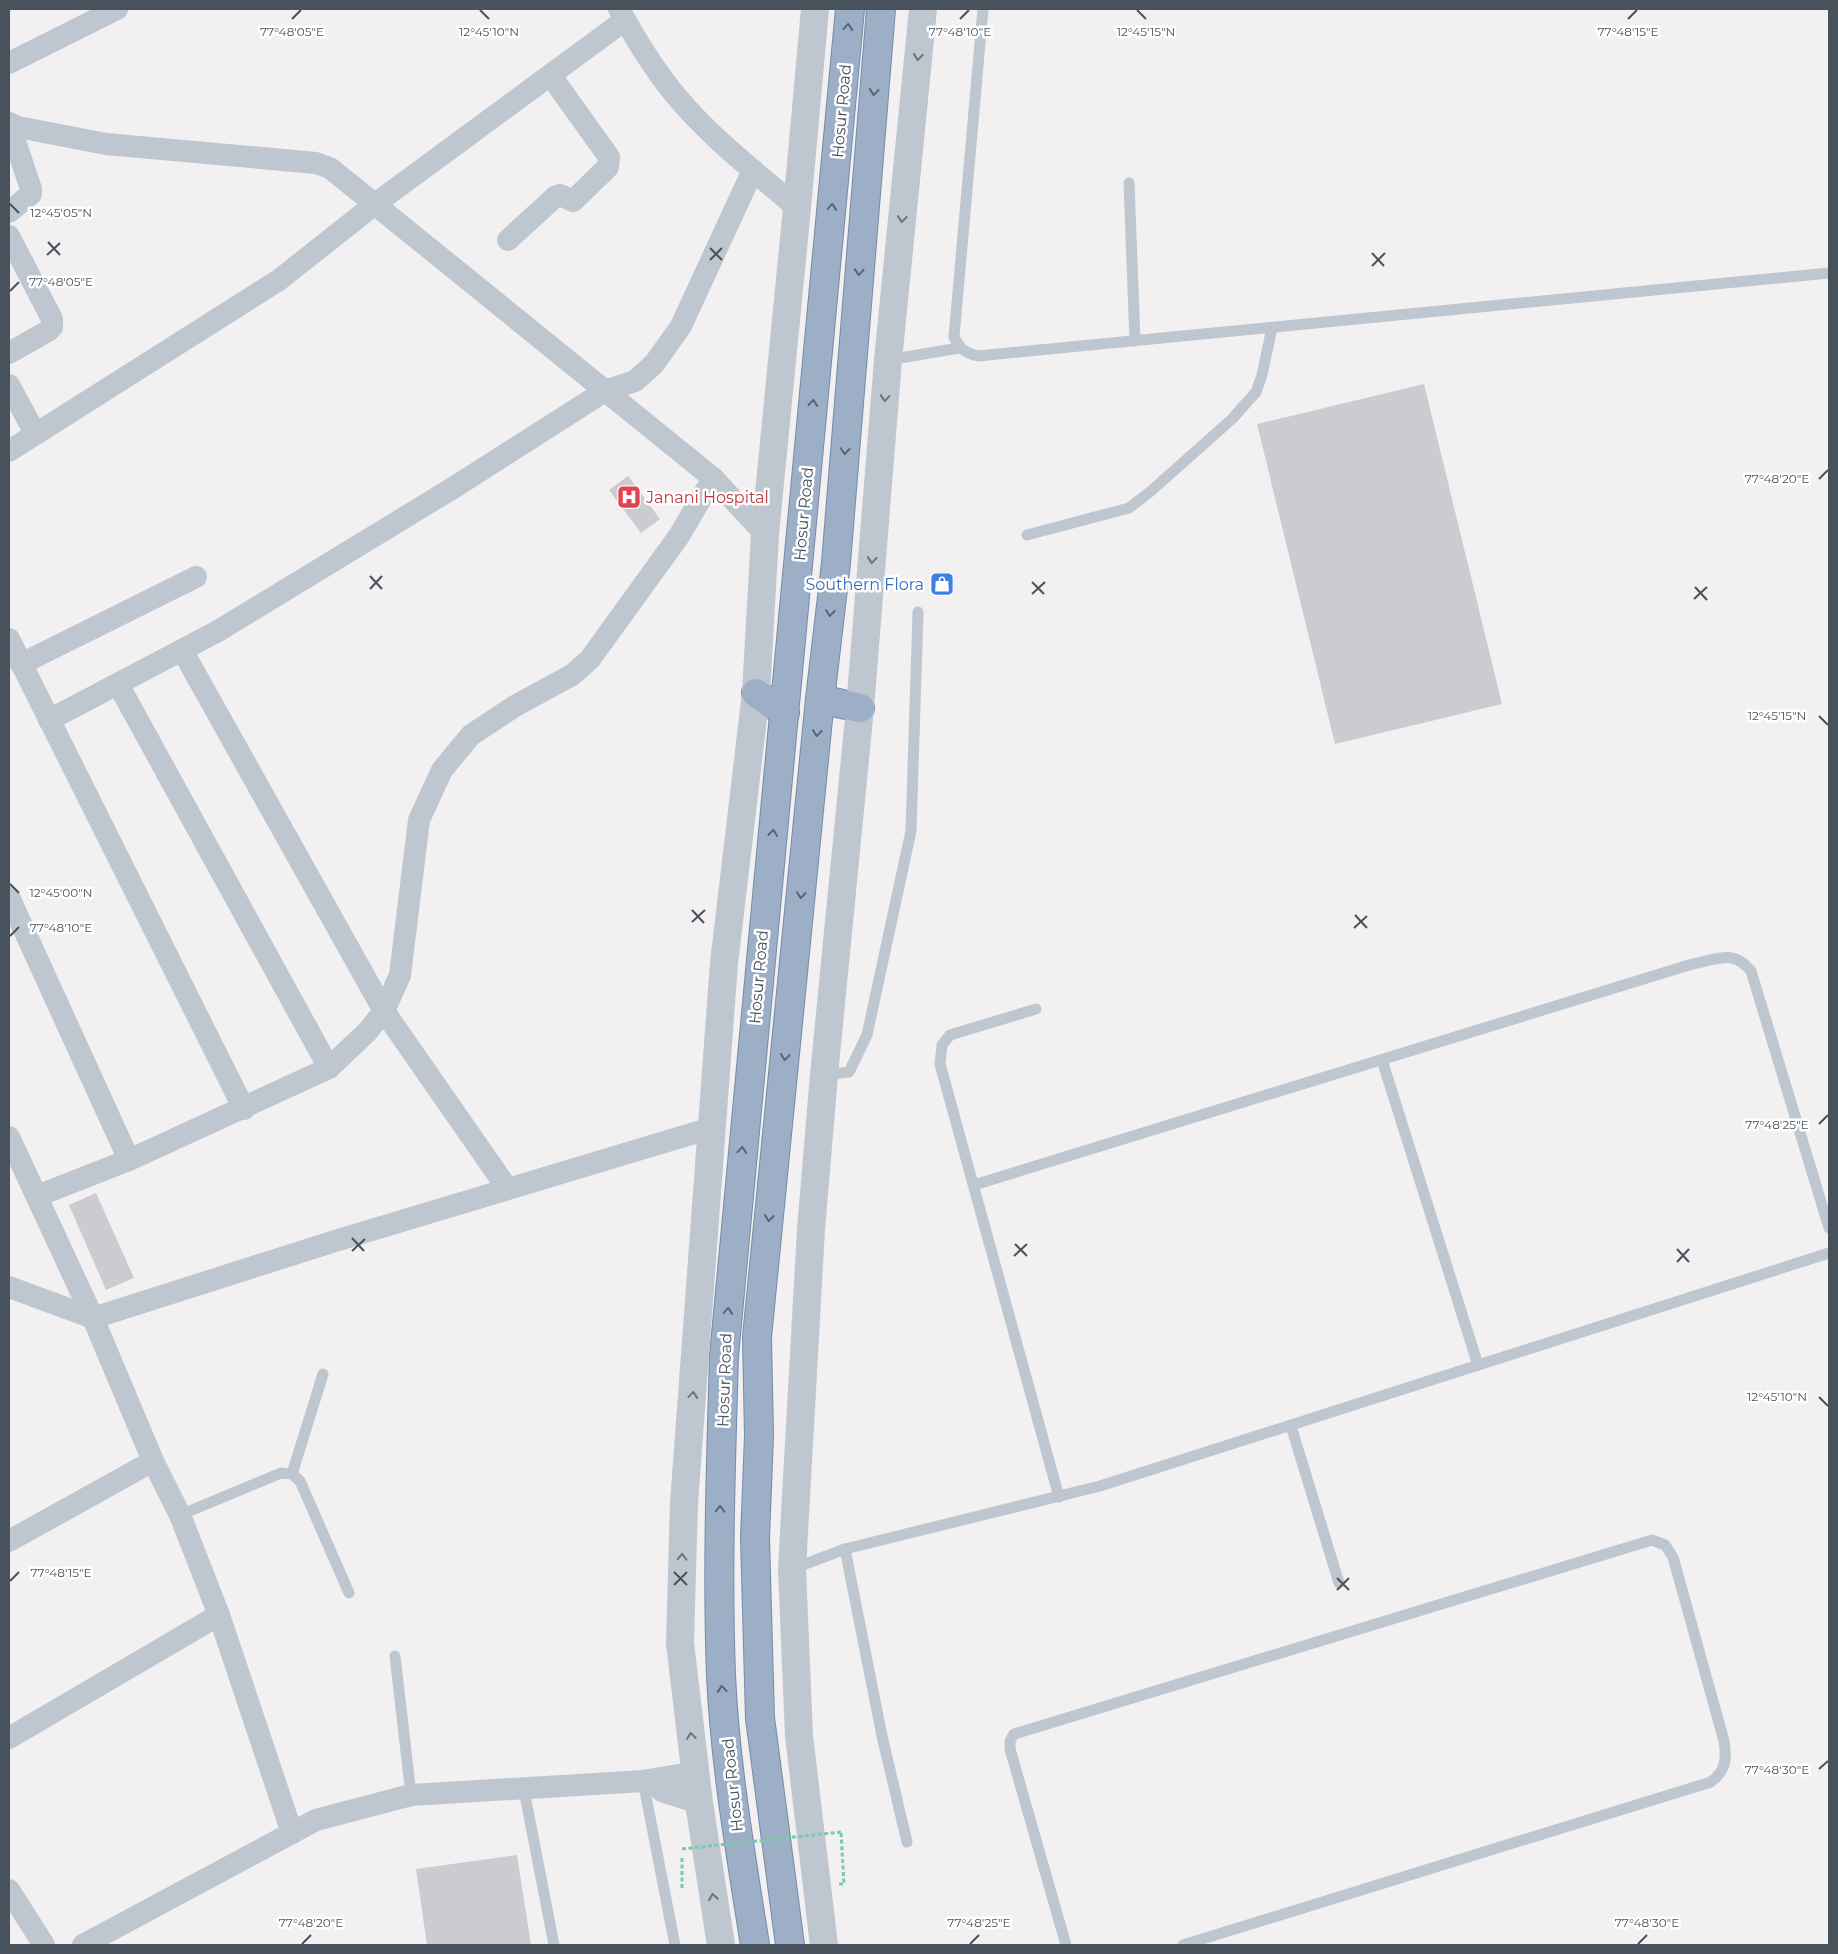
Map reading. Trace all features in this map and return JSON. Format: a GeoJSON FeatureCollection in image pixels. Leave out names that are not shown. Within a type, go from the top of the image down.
{"type":"FeatureCollection","features":[{"type":"Feature","properties":{"kind":"highway","name":"Hosur Road"},"geometry":{"type":"LineString","coordinates":[[755,1945],[733,1804],[721,1676],[719,1548],[724,1356],[850,9]]}},
{"type":"Feature","properties":{"kind":"highway","name":"Hosur Road"},"geometry":{"type":"LineString","coordinates":[[790,1945],[760,1718],[755,1538],[759,1436],[756,1337],[820,699],[836,563],[882,9]]}},
{"type":"Feature","properties":{"kind":"highway"},"geometry":{"type":"LineString","coordinates":[[756,693],[785,713]]}},
{"type":"Feature","properties":{"kind":"highway"},"geometry":{"type":"LineString","coordinates":[[820,699],[860,708]]}},
{"type":"Feature","properties":{"kind":"street"},"geometry":{"type":"LineString","coordinates":[[9,63],[115,9]]}},
{"type":"Feature","properties":{"kind":"street"},"geometry":{"type":"LineString","coordinates":[[721,1945],[698,1803],[680,1643],[684,1503],[698,1341],[711,1128],[724,963],[756,693],[765,534],[798,208],[815,9]]}},
{"type":"Feature","properties":{"kind":"street"},"geometry":{"type":"LineString","coordinates":[[824,1945],[799,1736],[792,1569],[811,1239],[824,1075],[860,708],[888,360],[923,9]]}},
{"type":"Feature","properties":{"kind":"street"},"geometry":{"type":"LineString","coordinates":[[9,451],[279,280],[375,204],[551,76],[622,14],[662,78],[677,97],[753,170],[798,208]]}},
{"type":"Feature","properties":{"kind":"street"},"geometry":{"type":"LineString","coordinates":[[508,240],[555,197],[560,195],[573,201],[608,167],[610,162],[609,157],[551,76]]}},
{"type":"Feature","properties":{"kind":"street"},"geometry":{"type":"LineString","coordinates":[[9,123],[18,127],[106,144],[316,163],[330,168],[343,176],[713,478],[765,534]]}},
{"type":"Feature","properties":{"kind":"street"},"geometry":{"type":"LineString","coordinates":[[9,123],[31,189],[30,194],[9,212]]}},
{"type":"Feature","properties":{"kind":"street"},"geometry":{"type":"LineString","coordinates":[[49,720],[218,631],[453,488],[605,391],[635,381],[654,364],[681,326],[753,170]]}},
{"type":"Feature","properties":{"kind":"street"},"geometry":{"type":"LineString","coordinates":[[9,236],[52,320],[52,327],[48,331],[9,353]]}},
{"type":"Feature","properties":{"kind":"street"},"geometry":{"type":"LineString","coordinates":[[9,384],[35,433]]}},
{"type":"Feature","properties":{"kind":"street"},"geometry":{"type":"LineString","coordinates":[[37,1196],[129,1160],[244,1109],[329,1068],[368,1031],[384,1011],[400,975],[419,820],[442,770],[471,735],[515,706],[572,675],[590,659],[678,536],[713,478]]}},
{"type":"Feature","properties":{"kind":"street"},"geometry":{"type":"LineString","coordinates":[[21,664],[196,577]]}},
{"type":"Feature","properties":{"kind":"street"},"geometry":{"type":"LineString","coordinates":[[9,639],[244,1109]]}},
{"type":"Feature","properties":{"kind":"street"},"geometry":{"type":"LineString","coordinates":[[182,650],[384,1011],[508,1188]]}},
{"type":"Feature","properties":{"kind":"street"},"geometry":{"type":"LineString","coordinates":[[118,684],[329,1068]]}},
{"type":"Feature","properties":{"kind":"street"},"geometry":{"type":"LineString","coordinates":[[9,897],[129,1160]]}},
{"type":"Feature","properties":{"kind":"street"},"geometry":{"type":"LineString","coordinates":[[9,1287],[94,1318],[508,1188],[711,1128]]}},
{"type":"Feature","properties":{"kind":"street"},"geometry":{"type":"LineString","coordinates":[[10,1141],[94,1318],[153,1461],[180,1515],[219,1615],[292,1833]]}},
{"type":"Feature","properties":{"kind":"street"},"geometry":{"type":"LineString","coordinates":[[9,1541],[153,1461]]}},
{"type":"Feature","properties":{"kind":"street"},"geometry":{"type":"LineString","coordinates":[[9,1738],[219,1615]]}},
{"type":"Feature","properties":{"kind":"street"},"geometry":{"type":"LineString","coordinates":[[83,1945],[316,1820],[411,1795],[524,1790],[647,1781],[696,1772]]}},
{"type":"Feature","properties":{"kind":"street"},"geometry":{"type":"LineString","coordinates":[[647,1781],[662,1791],[698,1803]]}},
{"type":"Feature","properties":{"kind":"street"},"geometry":{"type":"LineString","coordinates":[[9,1890],[44,1945]]}},
{"type":"Feature","properties":{"kind":"lane"},"geometry":{"type":"LineString","coordinates":[[959,348],[954,337],[983,9]]}},
{"type":"Feature","properties":{"kind":"lane"},"geometry":{"type":"LineString","coordinates":[[1130,183],[1134,341]]}},
{"type":"Feature","properties":{"kind":"lane"},"geometry":{"type":"LineString","coordinates":[[888,360],[959,348],[978,356],[1829,273]]}},
{"type":"Feature","properties":{"kind":"lane"},"geometry":{"type":"LineString","coordinates":[[1026,535],[1129,508],[1150,491],[1232,420],[1256,392],[1262,375],[1272,328]]}},
{"type":"Feature","properties":{"kind":"lane"},"geometry":{"type":"LineString","coordinates":[[824,1075],[850,1072],[867,1034],[893,921],[911,830],[918,612]]}},
{"type":"Feature","properties":{"kind":"lane"},"geometry":{"type":"LineString","coordinates":[[974,1185],[1689,965],[1731,956],[1742,960],[1751,971],[1829,1228]]}},
{"type":"Feature","properties":{"kind":"lane"},"geometry":{"type":"LineString","coordinates":[[1036,1009],[950,1035],[942,1045],[940,1064],[1059,1496]]}},
{"type":"Feature","properties":{"kind":"lane"},"geometry":{"type":"LineString","coordinates":[[1382,1060],[1478,1366]]}},
{"type":"Feature","properties":{"kind":"lane"},"geometry":{"type":"LineString","coordinates":[[792,1569],[845,1549],[1100,1486],[1829,1254]]}},
{"type":"Feature","properties":{"kind":"lane"},"geometry":{"type":"LineString","coordinates":[[292,1474],[323,1374]]}},
{"type":"Feature","properties":{"kind":"lane"},"geometry":{"type":"LineString","coordinates":[[1291,1426],[1339,1583]]}},
{"type":"Feature","properties":{"kind":"lane"},"geometry":{"type":"LineString","coordinates":[[180,1515],[281,1473],[292,1474],[300,1480],[349,1593]]}},
{"type":"Feature","properties":{"kind":"lane"},"geometry":{"type":"LineString","coordinates":[[1066,1945],[1010,1749],[1010,1741],[1014,1734],[1652,1540],[1665,1545],[1673,1557],[1724,1741],[1727,1759],[1721,1774],[1711,1782],[1183,1945]]}},
{"type":"Feature","properties":{"kind":"lane"},"geometry":{"type":"LineString","coordinates":[[845,1549],[882,1736],[907,1842]]}},
{"type":"Feature","properties":{"kind":"lane"},"geometry":{"type":"LineString","coordinates":[[395,1656],[411,1795]]}},
{"type":"Feature","properties":{"kind":"lane"},"geometry":{"type":"LineString","coordinates":[[647,1781],[675,1945]]}},
{"type":"Feature","properties":{"kind":"lane"},"geometry":{"type":"LineString","coordinates":[[524,1790],[554,1945]]}},
{"type":"Feature","properties":{"kind":"path"},"geometry":{"type":"LineString","coordinates":[[682,1891],[682,1849],[841,1832],[844,1884]]}},
{"type":"Feature","properties":{"kind":"building"},"geometry":{"type":"Polygon","coordinates":[[[1424,384],[1502,704],[1335,744],[1257,424],[1424,384]]]}},
{"type":"Feature","properties":{"kind":"building"},"geometry":{"type":"Polygon","coordinates":[[[628,476],[660,519],[641,533],[609,490],[628,476]]]}},
{"type":"Feature","properties":{"kind":"building"},"geometry":{"type":"Polygon","coordinates":[[[96,1193],[134,1278],[106,1290],[69,1205],[96,1193]]]}},
{"type":"Feature","properties":{"kind":"building"},"geometry":{"type":"Polygon","coordinates":[[[517,1855],[531,1945],[427,1945],[416,1869],[517,1855]]]}},
{"type":"Feature","properties":{"kind":"place","name":"Janani Hospital"},"geometry":{"type":"Point","coordinates":[629,497]}},
{"type":"Feature","properties":{"kind":"place","name":"Southern Flora"},"geometry":{"type":"Point","coordinates":[942,584]}}]}
